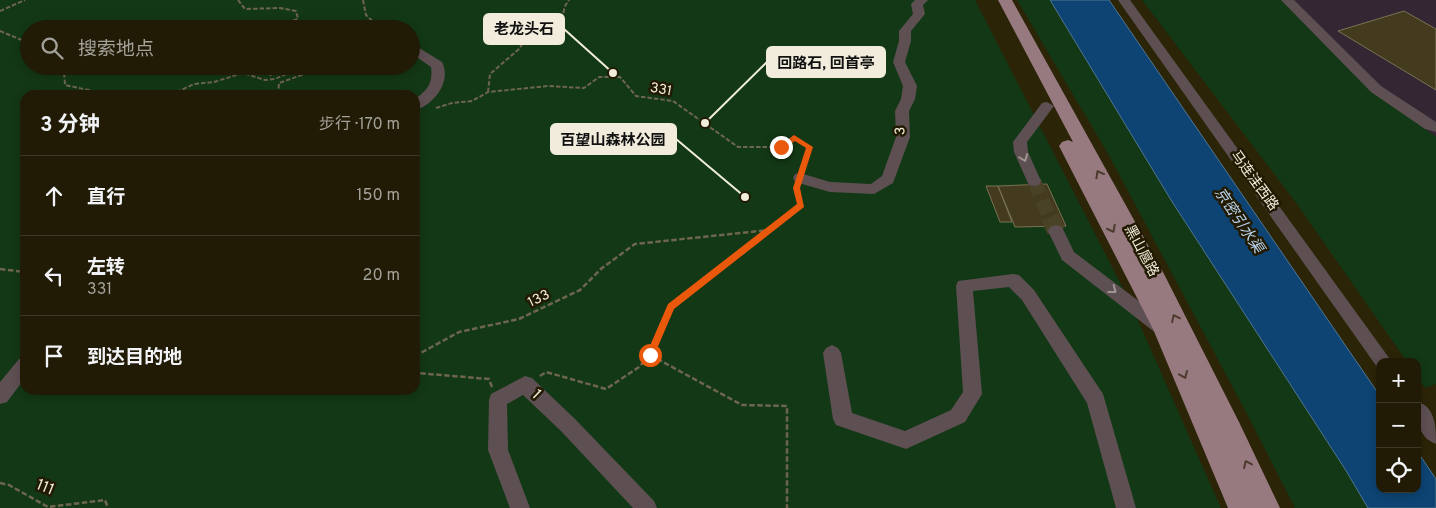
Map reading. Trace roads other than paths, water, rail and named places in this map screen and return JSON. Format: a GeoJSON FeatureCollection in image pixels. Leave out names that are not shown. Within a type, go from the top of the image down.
{"type":"FeatureCollection","features":[{"type":"Feature","properties":{"kind":"main road","name":"黑山扈路"},"geometry":{"type":"LineString","coordinates":[[992,0],[1164,329],[1240,508]]}},
{"type":"Feature","properties":{"kind":"main road","name":"黑山扈路"},"geometry":{"type":"LineString","coordinates":[[1005,0],[1154,274],[1231,430],[1267,508]]}},
{"type":"Feature","properties":{"kind":"street","name":"马连洼西路"},"geometry":{"type":"LineString","coordinates":[[1124,0],[1381,358]]}},
{"type":"Feature","properties":{"kind":"street"},"geometry":{"type":"LineString","coordinates":[[1287,0],[1376,89],[1430,126],[1436,127]]}},
{"type":"Feature","properties":{"kind":"street"},"geometry":{"type":"LineString","coordinates":[[420,54],[437,65],[439,78],[435,90],[420,102]]}},
{"type":"Feature","properties":{"kind":"street"},"geometry":{"type":"LineString","coordinates":[[1034,181],[1021,152],[1020,142],[1047,106]]}},
{"type":"Feature","properties":{"kind":"street"},"geometry":{"type":"LineString","coordinates":[[1056,231],[1068,256],[1164,329]]}},
{"type":"Feature","properties":{"kind":"street"},"geometry":{"type":"LineString","coordinates":[[832,353],[843,419],[906,440],[958,416],[973,394],[964,286],[1013,280],[1028,295],[1096,400],[1126,508]]}},
{"type":"Feature","properties":{"kind":"street"},"geometry":{"type":"LineString","coordinates":[[0,396],[20,370]]}},
{"type":"Feature","properties":{"kind":"street","name":"1"},"geometry":{"type":"LineString","coordinates":[[520,508],[498,450],[498,400],[525,384],[568,425],[647,508]]}},
{"type":"Feature","properties":{"kind":"street"},"geometry":{"type":"LineString","coordinates":[[1421,414],[1436,435]]}},
{"type":"Feature","properties":{"kind":"lane","name":"3"},"geometry":{"type":"LineString","coordinates":[[800,178],[830,187],[874,189],[888,179],[903,137],[902,111],[908,99],[910,86],[899,62],[905,41],[905,31],[919,14],[918,4],[922,0]]}},
{"type":"Feature","properties":{"kind":"water","name":"京密引水渠"},"geometry":{"type":"Polygon","coordinates":[[[1050,0],[1109,0],[1376,390],[1376,493],[1421,493],[1421,457],[1436,479],[1436,508],[1368,508],[1345,469],[1171,200],[1050,0]]]}},
{"type":"Feature","properties":{"kind":"tunnel"},"geometry":{"type":"LineString","coordinates":[[1034,181],[1050,218]]}},
{"type":"Feature","properties":{"kind":"tunnel"},"geometry":{"type":"LineString","coordinates":[[1050,217],[1056,231]]}},
{"type":"Feature","properties":{"kind":"place","name":"老龙头石"},"geometry":{"type":"Point","coordinates":[613,73]}},
{"type":"Feature","properties":{"kind":"place","name":"回路石, 回首亭"},"geometry":{"type":"Point","coordinates":[705,123]}},
{"type":"Feature","properties":{"kind":"place","name":"百望山森林公园"},"geometry":{"type":"Point","coordinates":[745,197]}}]}
